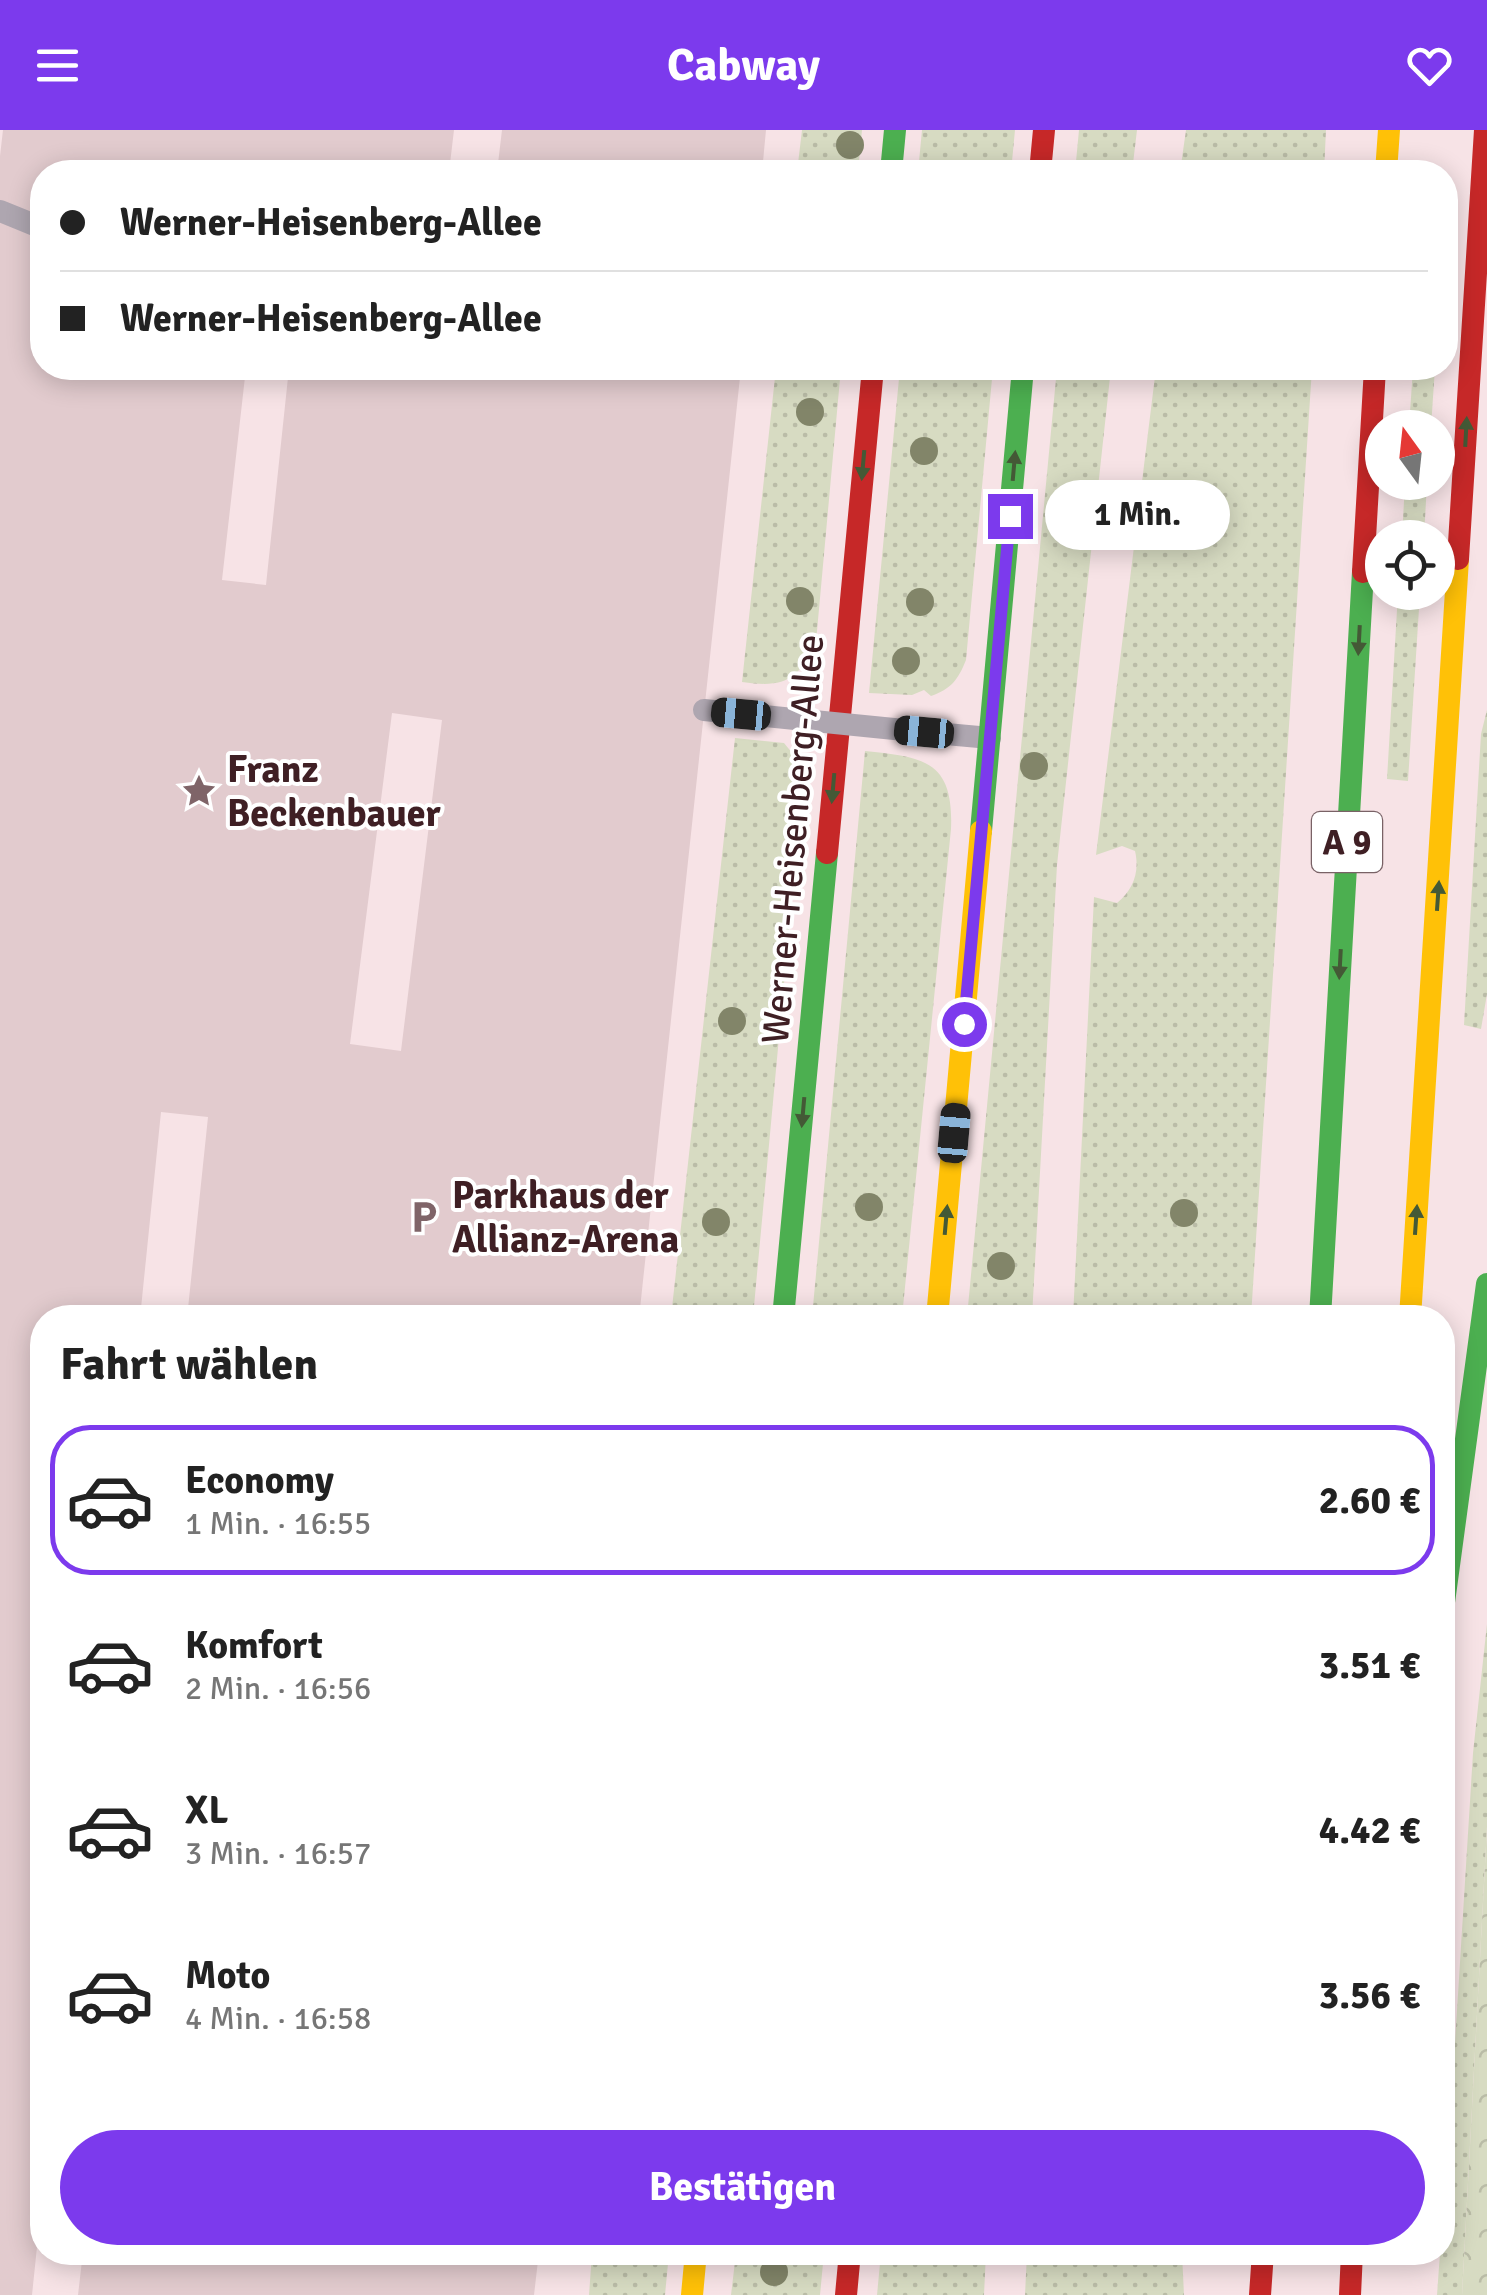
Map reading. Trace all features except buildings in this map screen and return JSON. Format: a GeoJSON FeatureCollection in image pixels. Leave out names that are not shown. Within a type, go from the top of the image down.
{"type":"FeatureCollection","features":[{"type":"Feature","properties":{"kind":"main road"},"geometry":{"type":"LineString","coordinates":[[892,160],[895,130]]}},
{"type":"Feature","properties":{"kind":"main road"},"geometry":{"type":"LineString","coordinates":[[1041,160],[1044,130]]}},
{"type":"Feature","properties":{"kind":"main road"},"geometry":{"type":"LineString","coordinates":[[1387,160],[1389,130]]}},
{"type":"Feature","properties":{"kind":"main road"},"geometry":{"type":"LineString","coordinates":[[1411,1305],[1485,130]]}},
{"type":"Feature","properties":{"kind":"main road","name":"Werner-Heisenberg-Allee"},"geometry":{"type":"LineString","coordinates":[[784,1305],[871,380]]}},
{"type":"Feature","properties":{"kind":"main road"},"geometry":{"type":"LineString","coordinates":[[938,1305],[1022,380]]}},
{"type":"Feature","properties":{"kind":"main road","name":"A 9"},"geometry":{"type":"LineString","coordinates":[[1321,1305],[1374,380]]}},
{"type":"Feature","properties":{"kind":"main road"},"geometry":{"type":"LineString","coordinates":[[1455,1521],[1487,1284]]}},
{"type":"Feature","properties":{"kind":"main road"},"geometry":{"type":"LineString","coordinates":[[692,2295],[695,2265]]}},
{"type":"Feature","properties":{"kind":"main road"},"geometry":{"type":"LineString","coordinates":[[846,2295],[849,2265]]}},
{"type":"Feature","properties":{"kind":"main road"},"geometry":{"type":"LineString","coordinates":[[1260,2295],[1262,2265]]}},
{"type":"Feature","properties":{"kind":"main road"},"geometry":{"type":"LineString","coordinates":[[1350,2295],[1351,2265]]}},
{"type":"Feature","properties":{"kind":"lane"},"geometry":{"type":"LineString","coordinates":[[0,211],[30,223]]}},
{"type":"Feature","properties":{"kind":"lane"},"geometry":{"type":"LineString","coordinates":[[704,710],[990,738]]}},
{"type":"Feature","properties":{"kind":"green space"},"geometry":{"type":"Polygon","coordinates":[[[802,130],[862,130],[859,160],[798,160],[802,130]]]}},
{"type":"Feature","properties":{"kind":"green space"},"geometry":{"type":"Polygon","coordinates":[[[922,130],[1015,130],[1012,160],[919,160],[922,130]]]}},
{"type":"Feature","properties":{"kind":"green space"},"geometry":{"type":"Polygon","coordinates":[[[1079,130],[1137,130],[1133,160],[1076,160],[1079,130]]]}},
{"type":"Feature","properties":{"kind":"green space"},"geometry":{"type":"Polygon","coordinates":[[[1186,130],[1326,130],[1325,160],[1182,160],[1186,130]]]}},
{"type":"Feature","properties":{"kind":"green space"},"geometry":{"type":"Polygon","coordinates":[[[775,380],[840,380],[816,642],[803,666],[788,679],[769,684],[742,682],[775,380]]]}},
{"type":"Feature","properties":{"kind":"green space"},"geometry":{"type":"Polygon","coordinates":[[[899,380],[992,380],[966,660],[953,683],[931,696],[924,690],[912,695],[869,693],[899,380]]]}},
{"type":"Feature","properties":{"kind":"green space"},"geometry":{"type":"Polygon","coordinates":[[[1056,380],[1110,380],[1057,865],[1033,1305],[968,1305],[1056,380]]]}},
{"type":"Feature","properties":{"kind":"green space"},"geometry":{"type":"Polygon","coordinates":[[[1155,380],[1311,380],[1252,1305],[1074,1305],[1094,897],[1117,903],[1131,886],[1137,866],[1135,851],[1122,846],[1096,855],[1155,380]]]}},
{"type":"Feature","properties":{"kind":"green space"},"geometry":{"type":"Polygon","coordinates":[[[1412,380],[1434,380],[1432,410],[1410,410],[1412,380]]]}},
{"type":"Feature","properties":{"kind":"green space"},"geometry":{"type":"Polygon","coordinates":[[[1404,500],[1426,500],[1425,520],[1403,520],[1404,500]]]}},
{"type":"Feature","properties":{"kind":"green space"},"geometry":{"type":"Polygon","coordinates":[[[1397,610],[1419,610],[1408,781],[1387,779],[1397,610]]]}},
{"type":"Feature","properties":{"kind":"green space"},"geometry":{"type":"Polygon","coordinates":[[[1487,710],[1487,994],[1481,1029],[1464,1025],[1481,734],[1487,710]]]}},
{"type":"Feature","properties":{"kind":"green space"},"geometry":{"type":"Polygon","coordinates":[[[735,738],[784,743],[803,779],[754,1305],[672,1305],[735,738]]]}},
{"type":"Feature","properties":{"kind":"green space"},"geometry":{"type":"Polygon","coordinates":[[[865,751],[903,756],[931,766],[947,789],[951,829],[903,1305],[813,1305],[865,751]]]}},
{"type":"Feature","properties":{"kind":"green space"},"geometry":{"type":"Polygon","coordinates":[[[1487,1624],[1487,1827],[1462,2295],[1437,2295],[1439,2265],[1455,2265],[1455,2043],[1473,1753],[1487,1624]]]}},
{"type":"Feature","properties":{"kind":"green space"},"geometry":{"type":"Polygon","coordinates":[[[1487,1827],[1487,2295],[1462,2295],[1487,1827]]]}},
{"type":"Feature","properties":{"kind":"green space"},"geometry":{"type":"Polygon","coordinates":[[[591,2265],[668,2265],[665,2295],[589,2295],[591,2265]]]}},
{"type":"Feature","properties":{"kind":"green space"},"geometry":{"type":"Polygon","coordinates":[[[735,2265],[823,2265],[820,2295],[731,2295],[735,2265]]]}},
{"type":"Feature","properties":{"kind":"green space"},"geometry":{"type":"Polygon","coordinates":[[[880,2265],[985,2265],[984,2295],[877,2295],[880,2265]]]}},
{"type":"Feature","properties":{"kind":"green space"},"geometry":{"type":"Polygon","coordinates":[[[1026,2265],[1183,2265],[1184,2295],[1025,2295],[1026,2265]]]}},
{"type":"Feature","properties":{"kind":"traffic: fast"},"geometry":{"type":"LineString","coordinates":[[892,160],[895,130]]}},
{"type":"Feature","properties":{"kind":"traffic: fast"},"geometry":{"type":"LineString","coordinates":[[981,831],[1022,380]]}},
{"type":"Feature","properties":{"kind":"traffic: fast"},"geometry":{"type":"LineString","coordinates":[[1321,1305],[1363,572]]}},
{"type":"Feature","properties":{"kind":"traffic: fast"},"geometry":{"type":"LineString","coordinates":[[784,1305],[827,853]]}},
{"type":"Feature","properties":{"kind":"traffic: fast"},"geometry":{"type":"LineString","coordinates":[[1455,1521],[1487,1284]]}},
{"type":"Feature","properties":{"kind":"traffic: slow"},"geometry":{"type":"LineString","coordinates":[[1387,160],[1389,130]]}},
{"type":"Feature","properties":{"kind":"traffic: slow"},"geometry":{"type":"LineString","coordinates":[[1411,1305],[1458,559]]}},
{"type":"Feature","properties":{"kind":"traffic: slow"},"geometry":{"type":"LineString","coordinates":[[938,1305],[981,831]]}},
{"type":"Feature","properties":{"kind":"traffic: slow"},"geometry":{"type":"LineString","coordinates":[[692,2295],[695,2265]]}},
{"type":"Feature","properties":{"kind":"traffic: jam"},"geometry":{"type":"LineString","coordinates":[[1041,160],[1044,130]]}},
{"type":"Feature","properties":{"kind":"traffic: jam"},"geometry":{"type":"LineString","coordinates":[[1458,559],[1485,130]]}},
{"type":"Feature","properties":{"kind":"traffic: jam"},"geometry":{"type":"LineString","coordinates":[[827,853],[872,380]]}},
{"type":"Feature","properties":{"kind":"traffic: jam"},"geometry":{"type":"LineString","coordinates":[[1363,572],[1374,380]]}},
{"type":"Feature","properties":{"kind":"traffic: jam"},"geometry":{"type":"LineString","coordinates":[[846,2295],[849,2265]]}},
{"type":"Feature","properties":{"kind":"traffic: jam"},"geometry":{"type":"LineString","coordinates":[[1260,2295],[1262,2265]]}},
{"type":"Feature","properties":{"kind":"traffic: jam"},"geometry":{"type":"LineString","coordinates":[[1350,2295],[1351,2265]]}},
{"type":"Feature","properties":{"kind":"place","name":"Franz Beckenbauer"},"geometry":{"type":"Point","coordinates":[199,791]}},
{"type":"Feature","properties":{"kind":"place","name":"Parkhaus der Allianz-Arena"},"geometry":{"type":"Point","coordinates":[424,1217]}},
{"type":"Feature","properties":{"kind":"route"},"geometry":{"type":"LineString","coordinates":[[964,1024],[1010,516]]}}]}
